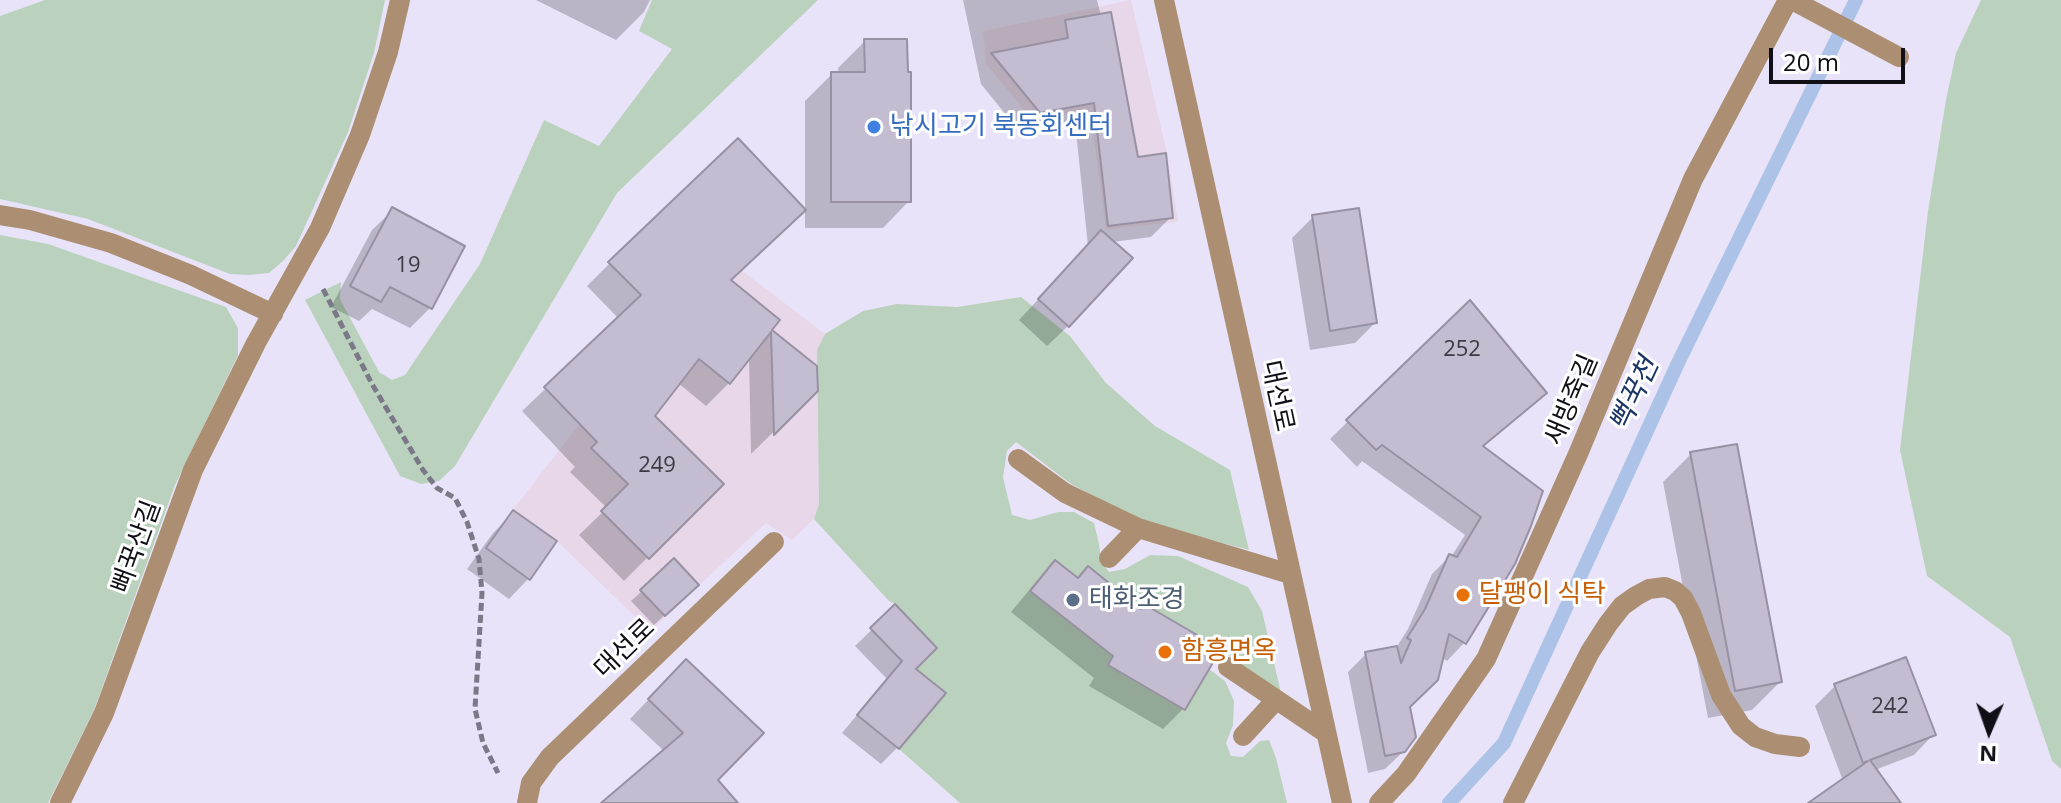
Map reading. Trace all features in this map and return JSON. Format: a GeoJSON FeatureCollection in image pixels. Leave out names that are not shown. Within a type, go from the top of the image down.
{"type":"FeatureCollection","features":[{"type":"Feature","properties":{"kind":"street","name":"뻐꾹산길"},"geometry":{"type":"LineString","coordinates":[[60,803],[104,713],[193,470],[320,228],[360,135],[388,52],[400,0]]}},
{"type":"Feature","properties":{"kind":"street","name":"대선로"},"geometry":{"type":"LineString","coordinates":[[1164,0],[1342,803]]}},
{"type":"Feature","properties":{"kind":"street","name":"새방죽길"},"geometry":{"type":"LineString","coordinates":[[1379,803],[1406,774],[1486,659],[1578,454],[1693,179],[1796,3],[1899,57]]}},
{"type":"Feature","properties":{"kind":"street"},"geometry":{"type":"LineString","coordinates":[[0,215],[30,220],[111,243],[191,275],[273,314]]}},
{"type":"Feature","properties":{"kind":"street"},"geometry":{"type":"LineString","coordinates":[[1018,459],[1065,493],[1138,528],[1290,574]]}},
{"type":"Feature","properties":{"kind":"street"},"geometry":{"type":"LineString","coordinates":[[1109,558],[1138,528]]}},
{"type":"Feature","properties":{"kind":"street","name":"대선로"},"geometry":{"type":"LineString","coordinates":[[527,803],[531,783],[550,757],[774,542]]}},
{"type":"Feature","properties":{"kind":"street"},"geometry":{"type":"LineString","coordinates":[[1513,803],[1590,652],[1622,606],[1649,589],[1665,587],[1683,598],[1721,695],[1741,726],[1755,737],[1775,744],[1800,747]]}},
{"type":"Feature","properties":{"kind":"street"},"geometry":{"type":"LineString","coordinates":[[1228,667],[1326,733]]}},
{"type":"Feature","properties":{"kind":"street"},"geometry":{"type":"LineString","coordinates":[[1243,736],[1276,700]]}},
{"type":"Feature","properties":{"kind":"path"},"geometry":{"type":"LineString","coordinates":[[305,255],[372,384],[423,470],[437,488],[455,498],[467,522],[479,559],[482,593],[475,709],[483,743],[505,784]]}},
{"type":"Feature","properties":{"kind":"shaded area"},"geometry":{"type":"Polygon","coordinates":[[[1131,0],[1167,153],[1178,222],[1106,229],[1090,110],[1033,121],[986,64],[983,31],[1131,0]]]}},
{"type":"Feature","properties":{"kind":"shaded area"},"geometry":{"type":"Polygon","coordinates":[[[741,270],[825,334],[817,350],[819,504],[814,519],[792,540],[766,523],[650,631],[557,541],[513,510],[579,424],[741,270]]]}},
{"type":"Feature","properties":{"kind":"green space"},"geometry":{"type":"Polygon","coordinates":[[[45,0],[385,0],[374,53],[348,132],[296,246],[283,261],[269,273],[230,274],[88,219],[0,199],[0,16],[45,0]]]}},
{"type":"Feature","properties":{"kind":"green space"},"geometry":{"type":"Polygon","coordinates":[[[652,0],[818,0],[617,193],[455,466],[439,481],[421,484],[400,476],[305,300],[341,282],[340,299],[379,372],[392,380],[405,375],[480,264],[544,120],[599,146],[672,49],[639,31],[652,0]]]}},
{"type":"Feature","properties":{"kind":"green space"},"geometry":{"type":"Polygon","coordinates":[[[1981,0],[2061,0],[2061,769],[2052,761],[2010,637],[1927,576],[1900,450],[1928,211],[1946,100],[1956,53],[1981,0]]]}},
{"type":"Feature","properties":{"kind":"green space"},"geometry":{"type":"Polygon","coordinates":[[[0,235],[48,244],[226,307],[238,328],[238,355],[175,485],[94,710],[48,803],[0,803],[0,235]]]}},
{"type":"Feature","properties":{"kind":"green space"},"geometry":{"type":"Polygon","coordinates":[[[1021,297],[1070,336],[1106,383],[1155,426],[1230,470],[1249,550],[1143,522],[1071,484],[1016,442],[1007,451],[1003,477],[1012,515],[1030,520],[1058,512],[1074,512],[1094,523],[1101,561],[1109,572],[1125,569],[1150,555],[1178,556],[1248,587],[1262,611],[1281,693],[1221,649],[1144,604],[1225,681],[1234,701],[1233,725],[1226,743],[1231,756],[1243,757],[1260,741],[1269,740],[1287,803],[960,803],[899,749],[945,694],[916,668],[937,647],[889,601],[814,519],[819,504],[817,350],[825,334],[863,311],[897,304],[957,307],[1021,297]]]}},
{"type":"Feature","properties":{"kind":"building"},"geometry":{"type":"Polygon","coordinates":[[[1111,12],[1138,157],[1166,153],[1173,218],[1108,226],[1094,103],[1040,113],[991,53],[1068,38],[1065,20],[1111,12]]]}},
{"type":"Feature","properties":{"kind":"building"},"geometry":{"type":"Polygon","coordinates":[[[864,39],[907,39],[908,72],[911,72],[911,202],[831,202],[831,72],[865,72],[864,39]]]}},
{"type":"Feature","properties":{"kind":"building"},"geometry":{"type":"Polygon","coordinates":[[[738,138],[806,210],[731,280],[780,320],[772,330],[817,366],[818,391],[774,435],[771,332],[730,384],[699,359],[655,416],[724,484],[649,559],[601,511],[628,484],[591,448],[597,442],[544,387],[641,295],[608,262],[738,138]]]}},
{"type":"Feature","properties":{"kind":"building"},"geometry":{"type":"Polygon","coordinates":[[[392,207],[465,246],[432,309],[390,287],[381,302],[350,286],[392,207]]]}},
{"type":"Feature","properties":{"kind":"building"},"geometry":{"type":"Polygon","coordinates":[[[1359,208],[1377,323],[1330,331],[1312,215],[1359,208]]]}},
{"type":"Feature","properties":{"kind":"building"},"geometry":{"type":"Polygon","coordinates":[[[1101,230],[1133,258],[1069,327],[1038,299],[1101,230]]]}},
{"type":"Feature","properties":{"kind":"building"},"geometry":{"type":"Polygon","coordinates":[[[1470,300],[1547,393],[1483,446],[1543,491],[1515,564],[1466,644],[1449,634],[1438,680],[1410,707],[1416,737],[1405,752],[1385,756],[1365,652],[1397,646],[1401,663],[1411,640],[1407,638],[1425,609],[1449,554],[1457,557],[1481,517],[1382,445],[1376,450],[1346,420],[1470,300]]]}},
{"type":"Feature","properties":{"kind":"building"},"geometry":{"type":"Polygon","coordinates":[[[1737,444],[1782,682],[1735,691],[1690,452],[1737,444]]]}},
{"type":"Feature","properties":{"kind":"building"},"geometry":{"type":"Polygon","coordinates":[[[513,510],[557,541],[530,580],[486,548],[513,510]]]}},
{"type":"Feature","properties":{"kind":"building"},"geometry":{"type":"Polygon","coordinates":[[[674,558],[699,585],[665,616],[640,590],[674,558]]]}},
{"type":"Feature","properties":{"kind":"building"},"geometry":{"type":"Polygon","coordinates":[[[1055,560],[1078,578],[1088,566],[1141,609],[1144,604],[1221,649],[1185,710],[1108,665],[1113,656],[1030,591],[1055,560]]]}},
{"type":"Feature","properties":{"kind":"building"},"geometry":{"type":"Polygon","coordinates":[[[895,604],[937,648],[916,669],[946,693],[899,749],[857,715],[902,661],[870,628],[895,604]]]}},
{"type":"Feature","properties":{"kind":"building"},"geometry":{"type":"Polygon","coordinates":[[[1906,657],[1936,735],[1870,760],[1901,803],[1808,803],[1868,761],[1863,763],[1834,684],[1906,657]]]}},
{"type":"Feature","properties":{"kind":"building"},"geometry":{"type":"Polygon","coordinates":[[[686,659],[764,733],[718,780],[738,803],[601,803],[683,733],[648,699],[686,659]]]}},
{"type":"Feature","properties":{"kind":"waterway","name":"뻑꾹천"},"geometry":{"type":"LineString","coordinates":[[1449,803],[1504,743],[1678,363],[1856,0]]}},
{"type":"Feature","properties":{"kind":"place","name":"낚시고기 북동회센터"},"geometry":{"type":"Point","coordinates":[874,127]}},
{"type":"Feature","properties":{"kind":"place","name":"달팽이 식탁"},"geometry":{"type":"Point","coordinates":[1463,595]}},
{"type":"Feature","properties":{"kind":"place","name":"태화조경"},"geometry":{"type":"Point","coordinates":[1073,600]}},
{"type":"Feature","properties":{"kind":"place","name":"함흥면옥"},"geometry":{"type":"Point","coordinates":[1165,652]}}]}
